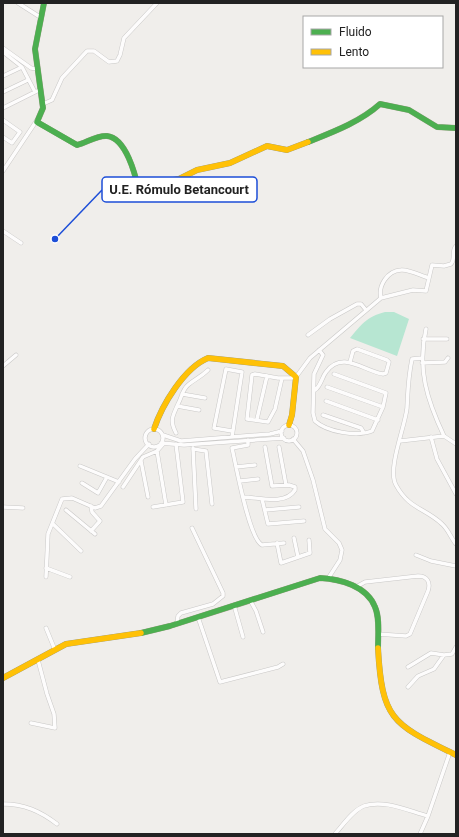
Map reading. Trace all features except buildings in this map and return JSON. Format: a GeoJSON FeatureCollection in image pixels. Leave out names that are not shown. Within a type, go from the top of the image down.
{"type":"FeatureCollection","features":[{"type":"Feature","properties":{"kind":"street"},"geometry":{"type":"LineString","coordinates":[[18,3],[40,17]]}},
{"type":"Feature","properties":{"kind":"street"},"geometry":{"type":"LineString","coordinates":[[3,171],[39,117],[43,104],[35,40],[44,3]]}},
{"type":"Feature","properties":{"kind":"street"},"geometry":{"type":"LineString","coordinates":[[44,3],[35,49],[43,108],[37,122],[77,145],[105,136],[119,141],[132,170],[140,194],[158,180],[170,181],[179,179],[197,170],[230,163],[267,146],[287,150],[340,129],[372,111],[380,104],[409,110],[426,119],[436,127],[456,128]]}},
{"type":"Feature","properties":{"kind":"street"},"geometry":{"type":"LineString","coordinates":[[43,104],[52,100],[60,81],[87,51],[93,51],[109,62],[116,61],[120,55],[124,38],[157,3]]}},
{"type":"Feature","properties":{"kind":"street"},"geometry":{"type":"LineString","coordinates":[[3,48],[31,68],[38,69]]}},
{"type":"Feature","properties":{"kind":"street"},"geometry":{"type":"LineString","coordinates":[[3,52],[22,67],[35,92]]}},
{"type":"Feature","properties":{"kind":"street"},"geometry":{"type":"LineString","coordinates":[[3,76],[22,67]]}},
{"type":"Feature","properties":{"kind":"street"},"geometry":{"type":"LineString","coordinates":[[3,70],[8,74]]}},
{"type":"Feature","properties":{"kind":"street"},"geometry":{"type":"LineString","coordinates":[[3,92],[28,80]]}},
{"type":"Feature","properties":{"kind":"street"},"geometry":{"type":"LineString","coordinates":[[3,108],[42,90]]}},
{"type":"Feature","properties":{"kind":"street"},"geometry":{"type":"LineString","coordinates":[[3,120],[20,132],[12,143],[3,136]]}},
{"type":"Feature","properties":{"kind":"street"},"geometry":{"type":"LineString","coordinates":[[3,231],[21,243]]}},
{"type":"Feature","properties":{"kind":"street"},"geometry":{"type":"LineString","coordinates":[[282,378],[275,409],[268,422],[247,418],[251,380],[255,374],[292,378],[310,358],[381,298],[413,290],[426,292],[432,265],[446,266],[452,262],[456,246]]}},
{"type":"Feature","properties":{"kind":"street"},"geometry":{"type":"LineString","coordinates":[[381,298],[380,292],[383,282],[389,275],[396,271],[404,270],[429,278]]}},
{"type":"Feature","properties":{"kind":"street"},"geometry":{"type":"LineString","coordinates":[[308,335],[357,304],[361,304],[366,310]]}},
{"type":"Feature","properties":{"kind":"street"},"geometry":{"type":"LineString","coordinates":[[426,329],[422,358],[426,386],[444,436],[456,444]]}},
{"type":"Feature","properties":{"kind":"street"},"geometry":{"type":"LineString","coordinates":[[424,339],[447,339]]}},
{"type":"Feature","properties":{"kind":"street"},"geometry":{"type":"LineString","coordinates":[[319,350],[323,355],[314,374],[315,390],[313,415],[317,422],[333,430],[364,433],[373,430],[383,407],[386,397],[385,392],[334,374]]}},
{"type":"Feature","properties":{"kind":"street"},"geometry":{"type":"LineString","coordinates":[[315,390],[327,371],[335,364],[350,362],[382,374],[386,373],[389,363],[387,360],[357,350],[353,351],[350,362]]}},
{"type":"Feature","properties":{"kind":"street"},"geometry":{"type":"LineString","coordinates":[[3,366],[16,355]]}},
{"type":"Feature","properties":{"kind":"street"},"geometry":{"type":"LineString","coordinates":[[154,429],[158,415],[166,399],[201,361],[208,358],[283,366],[295,376]]}},
{"type":"Feature","properties":{"kind":"street"},"geometry":{"type":"LineString","coordinates":[[422,358],[412,359],[407,380],[406,408],[394,470],[394,478],[396,486],[410,504],[442,524],[456,544]]}},
{"type":"Feature","properties":{"kind":"street"},"geometry":{"type":"LineString","coordinates":[[422,363],[445,362],[448,358]]}},
{"type":"Feature","properties":{"kind":"street"},"geometry":{"type":"LineString","coordinates":[[232,431],[214,428],[226,369],[242,372],[232,437]]}},
{"type":"Feature","properties":{"kind":"street"},"geometry":{"type":"LineString","coordinates":[[176,433],[172,427],[173,412],[182,393],[188,385],[198,380],[208,370]]}},
{"type":"Feature","properties":{"kind":"street"},"geometry":{"type":"LineString","coordinates":[[257,419],[267,376]]}},
{"type":"Feature","properties":{"kind":"street"},"geometry":{"type":"LineString","coordinates":[[163,435],[181,441],[270,434],[282,431],[289,425],[292,415],[295,376]]}},
{"type":"Feature","properties":{"kind":"street"},"geometry":{"type":"LineString","coordinates":[[327,387],[383,407]]}},
{"type":"Feature","properties":{"kind":"street"},"geometry":{"type":"LineString","coordinates":[[174,389],[182,393],[205,398]]}},
{"type":"Feature","properties":{"kind":"street"},"geometry":{"type":"LineString","coordinates":[[326,401],[378,420]]}},
{"type":"Feature","properties":{"kind":"street"},"geometry":{"type":"LineString","coordinates":[[177,406],[199,410]]}},
{"type":"Feature","properties":{"kind":"street"},"geometry":{"type":"LineString","coordinates":[[323,415],[361,428],[364,433]]}},
{"type":"Feature","properties":{"kind":"street"},"geometry":{"type":"LineString","coordinates":[[149,444],[157,446],[163,443],[193,444],[284,438],[288,440],[293,439],[296,436],[297,431],[294,426],[289,425]]}},
{"type":"Feature","properties":{"kind":"street"},"geometry":{"type":"LineString","coordinates":[[123,487],[143,457],[157,451],[163,443],[163,435],[160,430],[154,429],[149,431],[146,436],[149,444]]}},
{"type":"Feature","properties":{"kind":"street"},"geometry":{"type":"LineString","coordinates":[[282,431],[284,438]]}},
{"type":"Feature","properties":{"kind":"street"},"geometry":{"type":"LineString","coordinates":[[400,441],[444,436]]}},
{"type":"Feature","properties":{"kind":"street"},"geometry":{"type":"LineString","coordinates":[[431,437],[437,459],[456,494]]}},
{"type":"Feature","properties":{"kind":"street"},"geometry":{"type":"LineString","coordinates":[[293,439],[303,451],[313,480],[325,529],[339,543],[342,550],[340,560],[329,577]]}},
{"type":"Feature","properties":{"kind":"street"},"geometry":{"type":"LineString","coordinates":[[248,440],[248,445],[232,448],[251,527],[259,543],[284,543]]}},
{"type":"Feature","properties":{"kind":"street"},"geometry":{"type":"LineString","coordinates":[[46,577],[48,534],[62,500],[72,498],[95,508],[101,506],[135,458],[149,444]]}},
{"type":"Feature","properties":{"kind":"street"},"geometry":{"type":"LineString","coordinates":[[153,506],[182,502],[176,444]]}},
{"type":"Feature","properties":{"kind":"street"},"geometry":{"type":"LineString","coordinates":[[193,444],[196,509]]}},
{"type":"Feature","properties":{"kind":"street"},"geometry":{"type":"LineString","coordinates":[[243,497],[262,499],[290,496],[295,490],[295,487],[286,485],[272,486],[265,447]]}},
{"type":"Feature","properties":{"kind":"street"},"geometry":{"type":"LineString","coordinates":[[279,447],[286,485]]}},
{"type":"Feature","properties":{"kind":"street"},"geometry":{"type":"LineString","coordinates":[[193,450],[206,451],[212,504]]}},
{"type":"Feature","properties":{"kind":"street"},"geometry":{"type":"LineString","coordinates":[[157,451],[166,505]]}},
{"type":"Feature","properties":{"kind":"street"},"geometry":{"type":"LineString","coordinates":[[141,461],[148,497]]}},
{"type":"Feature","properties":{"kind":"street"},"geometry":{"type":"LineString","coordinates":[[236,467],[255,464]]}},
{"type":"Feature","properties":{"kind":"street"},"geometry":{"type":"LineString","coordinates":[[80,466],[119,482]]}},
{"type":"Feature","properties":{"kind":"street"},"geometry":{"type":"LineString","coordinates":[[82,483],[98,493],[107,477]]}},
{"type":"Feature","properties":{"kind":"street"},"geometry":{"type":"LineString","coordinates":[[240,481],[258,479]]}},
{"type":"Feature","properties":{"kind":"street"},"geometry":{"type":"LineString","coordinates":[[262,499],[268,524],[304,520]]}},
{"type":"Feature","properties":{"kind":"street"},"geometry":{"type":"LineString","coordinates":[[91,506],[92,512],[100,520],[91,532]]}},
{"type":"Feature","properties":{"kind":"street"},"geometry":{"type":"LineString","coordinates":[[3,507],[23,508]]}},
{"type":"Feature","properties":{"kind":"street"},"geometry":{"type":"LineString","coordinates":[[264,510],[300,507]]}},
{"type":"Feature","properties":{"kind":"street"},"geometry":{"type":"LineString","coordinates":[[66,510],[95,534]]}},
{"type":"Feature","properties":{"kind":"street"},"geometry":{"type":"LineString","coordinates":[[52,524],[82,551]]}},
{"type":"Feature","properties":{"kind":"street"},"geometry":{"type":"LineString","coordinates":[[177,624],[178,616],[181,613],[213,604],[223,596],[222,589],[192,528]]}},
{"type":"Feature","properties":{"kind":"street"},"geometry":{"type":"LineString","coordinates":[[294,538],[298,557]]}},
{"type":"Feature","properties":{"kind":"street"},"geometry":{"type":"LineString","coordinates":[[277,543],[281,563],[310,553],[309,540]]}},
{"type":"Feature","properties":{"kind":"street"},"geometry":{"type":"LineString","coordinates":[[416,555],[431,561],[456,566]]}},
{"type":"Feature","properties":{"kind":"street"},"geometry":{"type":"LineString","coordinates":[[46,568],[70,577]]}},
{"type":"Feature","properties":{"kind":"street"},"geometry":{"type":"LineString","coordinates":[[356,587],[365,582],[418,576],[424,577],[428,580],[430,586],[410,635],[378,634]]}},
{"type":"Feature","properties":{"kind":"street"},"geometry":{"type":"LineString","coordinates":[[3,678],[66,644],[85,640],[141,633],[177,624],[320,578],[329,577],[356,587],[370,597],[376,608],[383,697],[390,714],[415,735],[456,755]]}},
{"type":"Feature","properties":{"kind":"street"},"geometry":{"type":"LineString","coordinates":[[250,600],[256,611],[263,632]]}},
{"type":"Feature","properties":{"kind":"street"},"geometry":{"type":"LineString","coordinates":[[234,605],[243,637]]}},
{"type":"Feature","properties":{"kind":"street"},"geometry":{"type":"LineString","coordinates":[[198,617],[220,682],[278,667],[283,664]]}},
{"type":"Feature","properties":{"kind":"street"},"geometry":{"type":"LineString","coordinates":[[46,628],[55,650]]}},
{"type":"Feature","properties":{"kind":"street"},"geometry":{"type":"LineString","coordinates":[[408,667],[431,653],[444,655],[452,654],[456,647]]}},
{"type":"Feature","properties":{"kind":"street"},"geometry":{"type":"LineString","coordinates":[[408,687],[418,676],[434,670],[444,655]]}},
{"type":"Feature","properties":{"kind":"street"},"geometry":{"type":"LineString","coordinates":[[31,723],[55,728],[54,714],[38,660]]}},
{"type":"Feature","properties":{"kind":"street"},"geometry":{"type":"LineString","coordinates":[[420,834],[428,816],[450,752]]}},
{"type":"Feature","properties":{"kind":"street"},"geometry":{"type":"LineString","coordinates":[[3,804],[33,809],[57,824]]}},
{"type":"Feature","properties":{"kind":"street"},"geometry":{"type":"LineString","coordinates":[[335,834],[351,816],[363,806],[380,804],[428,816]]}},
{"type":"Feature","properties":{"kind":"green space"},"geometry":{"type":"Polygon","coordinates":[[[385,312],[394,312],[409,319],[397,356],[350,338],[361,325],[373,316],[385,312]]]}},
{"type":"Feature","properties":{"kind":"traffic: fast"},"geometry":{"type":"LineString","coordinates":[[44,3],[35,49],[43,108],[37,122],[77,145],[103,136],[114,138],[120,144],[130,160],[140,194],[158,180],[168,181]]}},
{"type":"Feature","properties":{"kind":"traffic: fast"},"geometry":{"type":"LineString","coordinates":[[308,142],[355,121],[380,104],[409,110],[437,127],[456,128]]}},
{"type":"Feature","properties":{"kind":"traffic: fast"},"geometry":{"type":"LineString","coordinates":[[141,633],[170,626],[320,578],[336,580],[352,585],[366,594],[371,600],[378,616],[378,648]]}},
{"type":"Feature","properties":{"kind":"traffic: slow"},"geometry":{"type":"LineString","coordinates":[[168,181],[179,179],[197,170],[230,163],[267,146],[287,150],[308,142]]}},
{"type":"Feature","properties":{"kind":"traffic: slow"},"geometry":{"type":"LineString","coordinates":[[154,429],[162,409],[175,388],[191,370],[208,358],[283,366],[296,377],[292,415],[289,425]]}},
{"type":"Feature","properties":{"kind":"traffic: slow"},"geometry":{"type":"LineString","coordinates":[[3,678],[66,644],[141,633]]}},
{"type":"Feature","properties":{"kind":"traffic: slow"},"geometry":{"type":"LineString","coordinates":[[378,648],[383,691],[388,706],[395,717],[405,727],[456,755]]}},
{"type":"Feature","properties":{"kind":"place","name":"U.E. Rómulo Betancourt"},"geometry":{"type":"Point","coordinates":[55,239]}}]}
